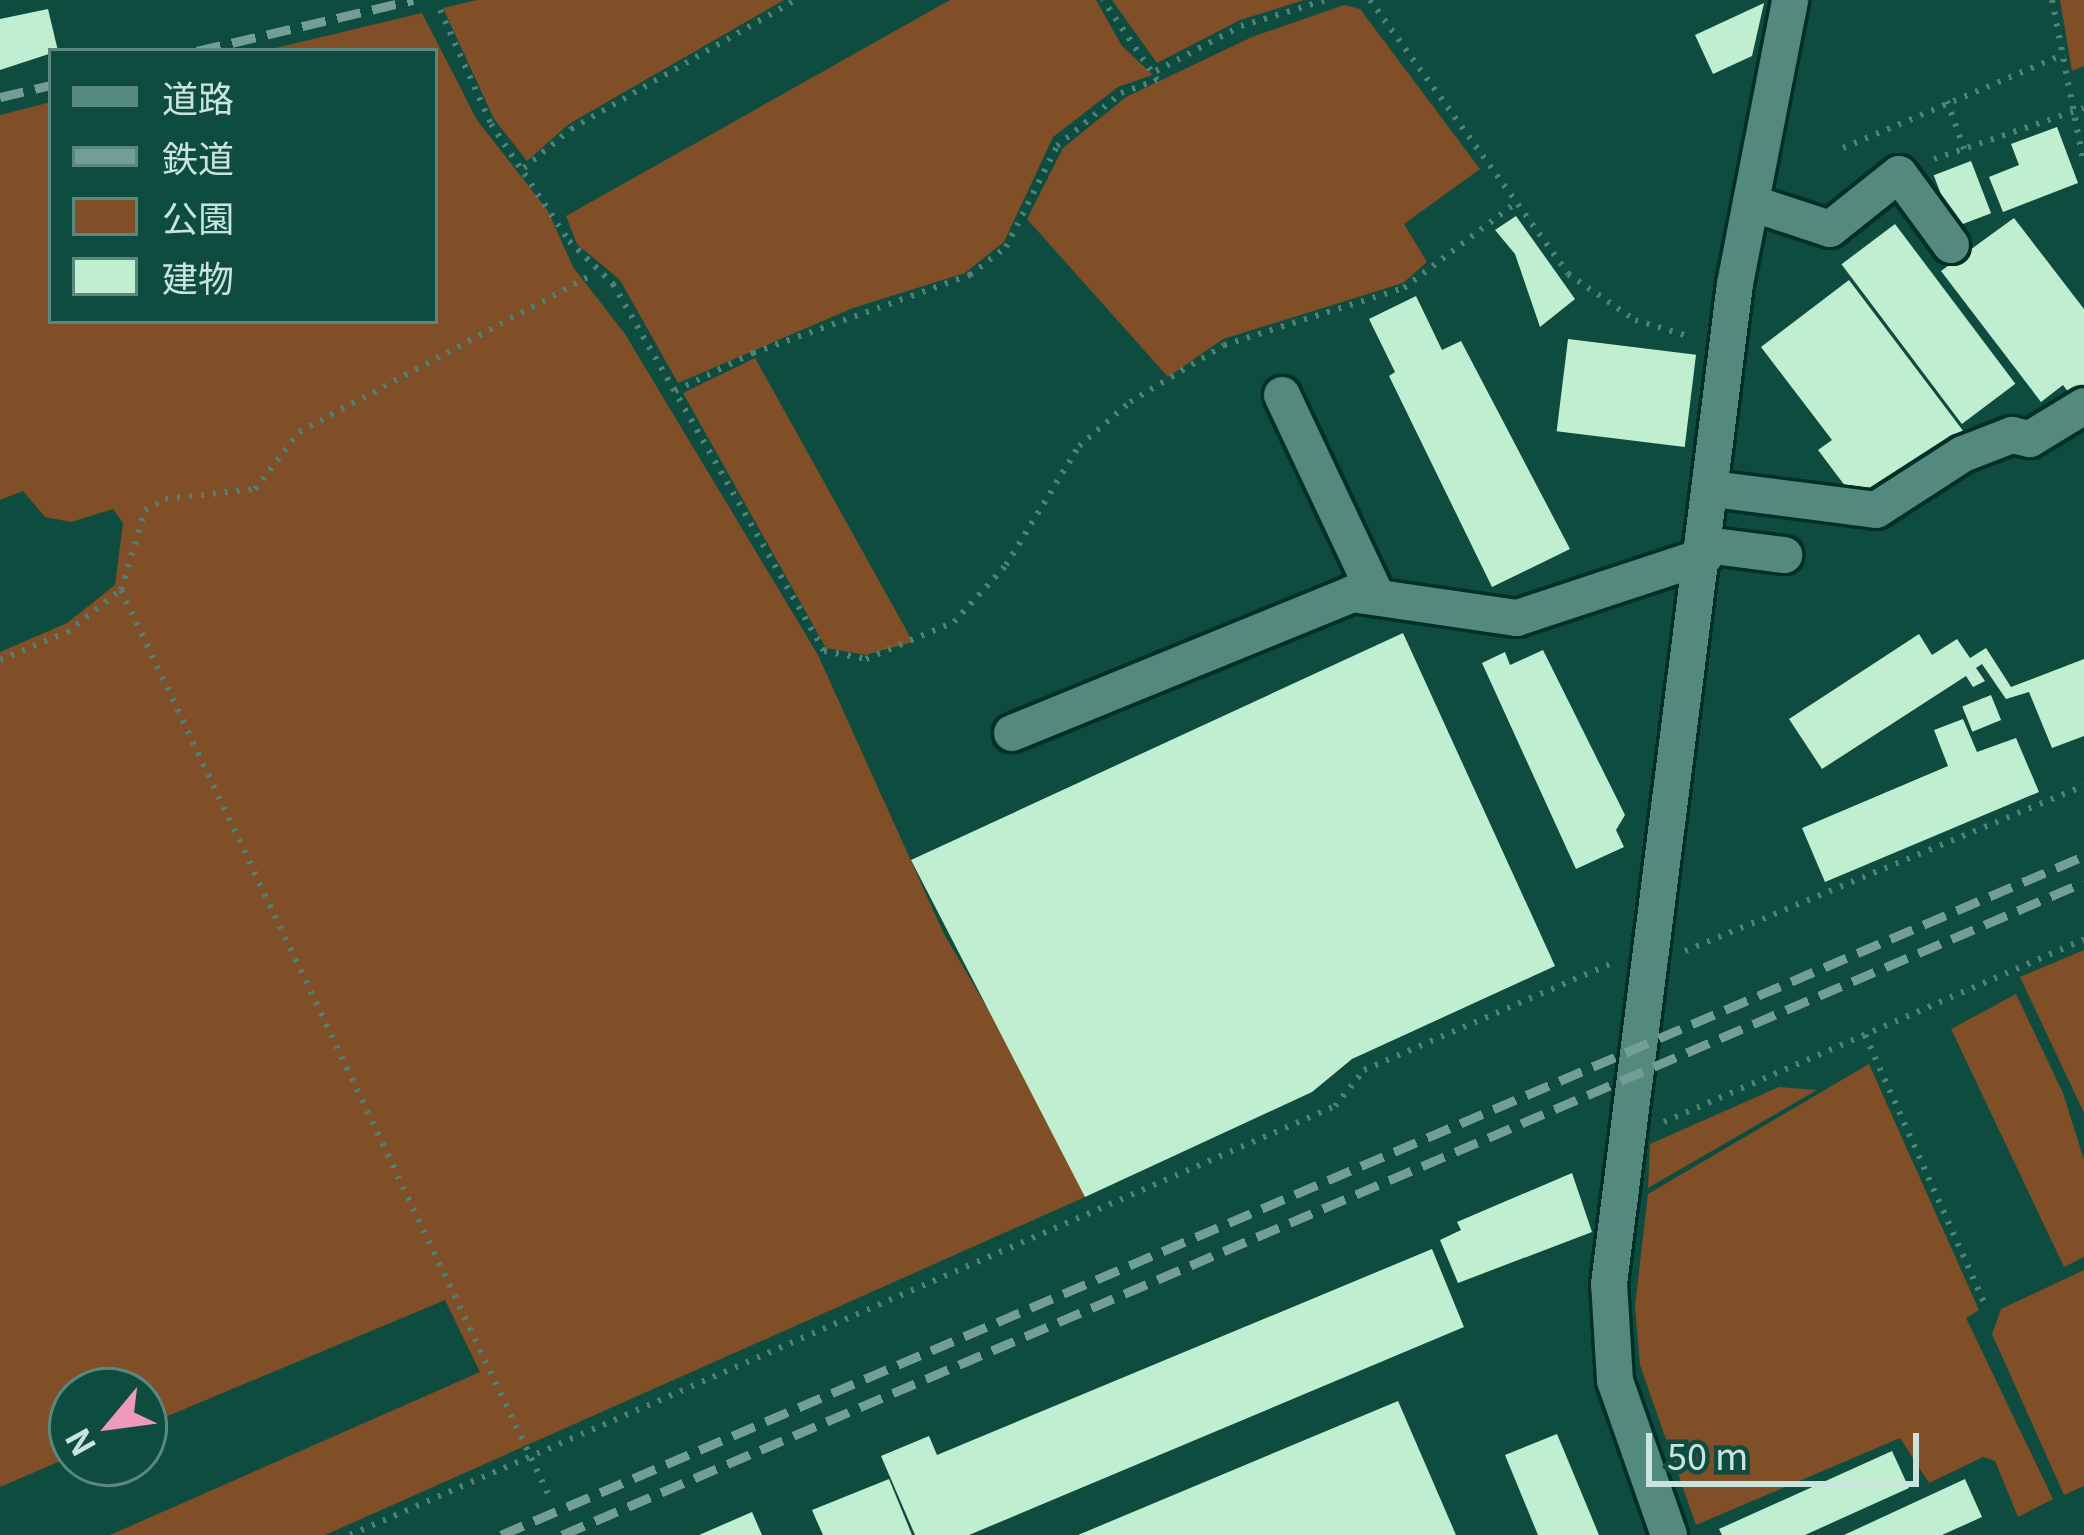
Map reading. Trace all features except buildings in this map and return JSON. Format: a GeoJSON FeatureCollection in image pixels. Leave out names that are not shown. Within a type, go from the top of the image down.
{"type":"FeatureCollection","features":[{"type":"Feature","properties":{"kind":"street"},"geometry":{"type":"LineString","coordinates":[[1669,1535],[1627,1427],[1608,1333],[1625,1139],[1713,489],[1728,351],[1724,290],[1751,202],[1790,0]]}},
{"type":"Feature","properties":{"kind":"street"},"geometry":{"type":"LineString","coordinates":[[1751,202],[1830,230],[1899,174],[1951,244]]}},
{"type":"Feature","properties":{"kind":"street"},"geometry":{"type":"LineString","coordinates":[[1282,395],[1377,597]]}},
{"type":"Feature","properties":{"kind":"street"},"geometry":{"type":"LineString","coordinates":[[1713,489],[1876,510],[1963,454],[2012,435],[2030,439],[2084,406]]}},
{"type":"Feature","properties":{"kind":"street"},"geometry":{"type":"LineString","coordinates":[[1012,733],[1352,594],[1517,619],[1706,550],[1784,555]]}},
{"type":"Feature","properties":{"kind":"path"},"geometry":{"type":"LineString","coordinates":[[524,168],[571,129],[795,0]]}},
{"type":"Feature","properties":{"kind":"path"},"geometry":{"type":"LineString","coordinates":[[675,392],[753,353],[970,275],[1006,247],[1057,146],[1121,93],[1157,80],[1156,71],[1103,0]]}},
{"type":"Feature","properties":{"kind":"path"},"geometry":{"type":"LineString","coordinates":[[1156,71],[1241,26],[1326,0]]}},
{"type":"Feature","properties":{"kind":"path"},"geometry":{"type":"LineString","coordinates":[[1370,0],[1586,290],[1635,320],[1728,351]]}},
{"type":"Feature","properties":{"kind":"path"},"geometry":{"type":"LineString","coordinates":[[2053,0],[2084,164]]}},
{"type":"Feature","properties":{"kind":"path"},"geometry":{"type":"LineString","coordinates":[[440,10],[464,75],[594,274],[613,284],[824,651],[884,656],[954,622],[1018,547],[1078,446],[1130,403],[1224,345],[1404,288],[1517,202]]}},
{"type":"Feature","properties":{"kind":"path"},"geometry":{"type":"LineString","coordinates":[[1844,148],[1947,100],[2064,54]]}},
{"type":"Feature","properties":{"kind":"path"},"geometry":{"type":"LineString","coordinates":[[1947,100],[1964,149]]}},
{"type":"Feature","properties":{"kind":"path"},"geometry":{"type":"LineString","coordinates":[[1899,174],[2084,109]]}},
{"type":"Feature","properties":{"kind":"path"},"geometry":{"type":"LineString","coordinates":[[0,660],[67,632],[121,590],[145,510],[166,499],[255,489],[298,432],[594,274]]}},
{"type":"Feature","properties":{"kind":"path"},"geometry":{"type":"LineString","coordinates":[[121,590],[549,1496]]}},
{"type":"Feature","properties":{"kind":"path"},"geometry":{"type":"LineString","coordinates":[[350,1535],[1335,1106],[1364,1070],[1617,961],[1651,965],[2084,786]]}},
{"type":"Feature","properties":{"kind":"path"},"geometry":{"type":"LineString","coordinates":[[1625,1139],[2084,939]]}},
{"type":"Feature","properties":{"kind":"path"},"geometry":{"type":"LineString","coordinates":[[1865,1035],[1987,1309]]}},
{"type":"Feature","properties":{"kind":"green space"},"geometry":{"type":"Polygon","coordinates":[[[477,0],[784,0],[569,124],[527,161],[494,119],[443,8],[477,0]]]}},
{"type":"Feature","properties":{"kind":"green space"},"geometry":{"type":"Polygon","coordinates":[[[950,0],[1096,0],[1122,46],[1153,75],[1118,87],[1053,137],[1004,242],[965,273],[853,308],[678,383],[620,280],[577,244],[566,216],[950,0]]]}},
{"type":"Feature","properties":{"kind":"green space"},"geometry":{"type":"Polygon","coordinates":[[[1112,0],[1304,0],[1240,20],[1157,63],[1112,0]]]}},
{"type":"Feature","properties":{"kind":"green space"},"geometry":{"type":"Polygon","coordinates":[[[2060,0],[2084,0],[2084,66],[2072,71],[2060,0]]]}},
{"type":"Feature","properties":{"kind":"green space"},"geometry":{"type":"Polygon","coordinates":[[[1344,5],[1360,9],[1480,169],[1404,224],[1427,262],[1403,283],[1223,339],[1168,377],[1027,219],[1063,148],[1126,97],[1252,37],[1344,5]]]}},
{"type":"Feature","properties":{"kind":"green space"},"geometry":{"type":"Polygon","coordinates":[[[422,13],[477,120],[548,211],[573,267],[625,334],[818,655],[944,934],[1037,1093],[1085,1197],[325,1535],[110,1535],[480,1372],[445,1300],[168,1416],[168,1367],[48,1367],[48,1466],[0,1487],[0,652],[67,623],[115,585],[123,523],[113,509],[71,522],[45,517],[23,491],[0,500],[0,115],[48,103],[48,324],[438,324],[438,48],[276,48],[422,13]]]}},
{"type":"Feature","properties":{"kind":"green space"},"geometry":{"type":"Polygon","coordinates":[[[755,358],[913,642],[865,655],[826,648],[683,393],[755,358]]]}},
{"type":"Feature","properties":{"kind":"green space"},"geometry":{"type":"Polygon","coordinates":[[[2084,950],[2084,1113],[2020,977],[2084,950]]]}},
{"type":"Feature","properties":{"kind":"green space"},"geometry":{"type":"Polygon","coordinates":[[[2016,994],[2063,1093],[2084,1160],[2084,1257],[2064,1267],[1951,1029],[2016,994]]]}},
{"type":"Feature","properties":{"kind":"green space"},"geometry":{"type":"Polygon","coordinates":[[[1869,1064],[1979,1310],[1966,1318],[2053,1499],[2018,1517],[1995,1461],[1983,1457],[1929,1483],[1900,1438],[1696,1525],[1640,1365],[1635,1306],[1648,1194],[1869,1064]]]}},
{"type":"Feature","properties":{"kind":"green space"},"geometry":{"type":"Polygon","coordinates":[[[1779,1087],[1817,1090],[1648,1188],[1650,1144],[1779,1087]]]}},
{"type":"Feature","properties":{"kind":"green space"},"geometry":{"type":"Polygon","coordinates":[[[2084,1270],[2084,1486],[2064,1495],[1992,1334],[2001,1309],[2084,1270]]]}},
{"type":"Feature","properties":{"kind":"railway"},"geometry":{"type":"LineString","coordinates":[[210,48],[413,0]]}},
{"type":"Feature","properties":{"kind":"railway"},"geometry":{"type":"LineString","coordinates":[[0,97],[48,86]]}},
{"type":"Feature","properties":{"kind":"railway"},"geometry":{"type":"LineString","coordinates":[[501,1535],[2084,856]]}},
{"type":"Feature","properties":{"kind":"railway"},"geometry":{"type":"LineString","coordinates":[[562,1535],[2084,882]]}}]}
